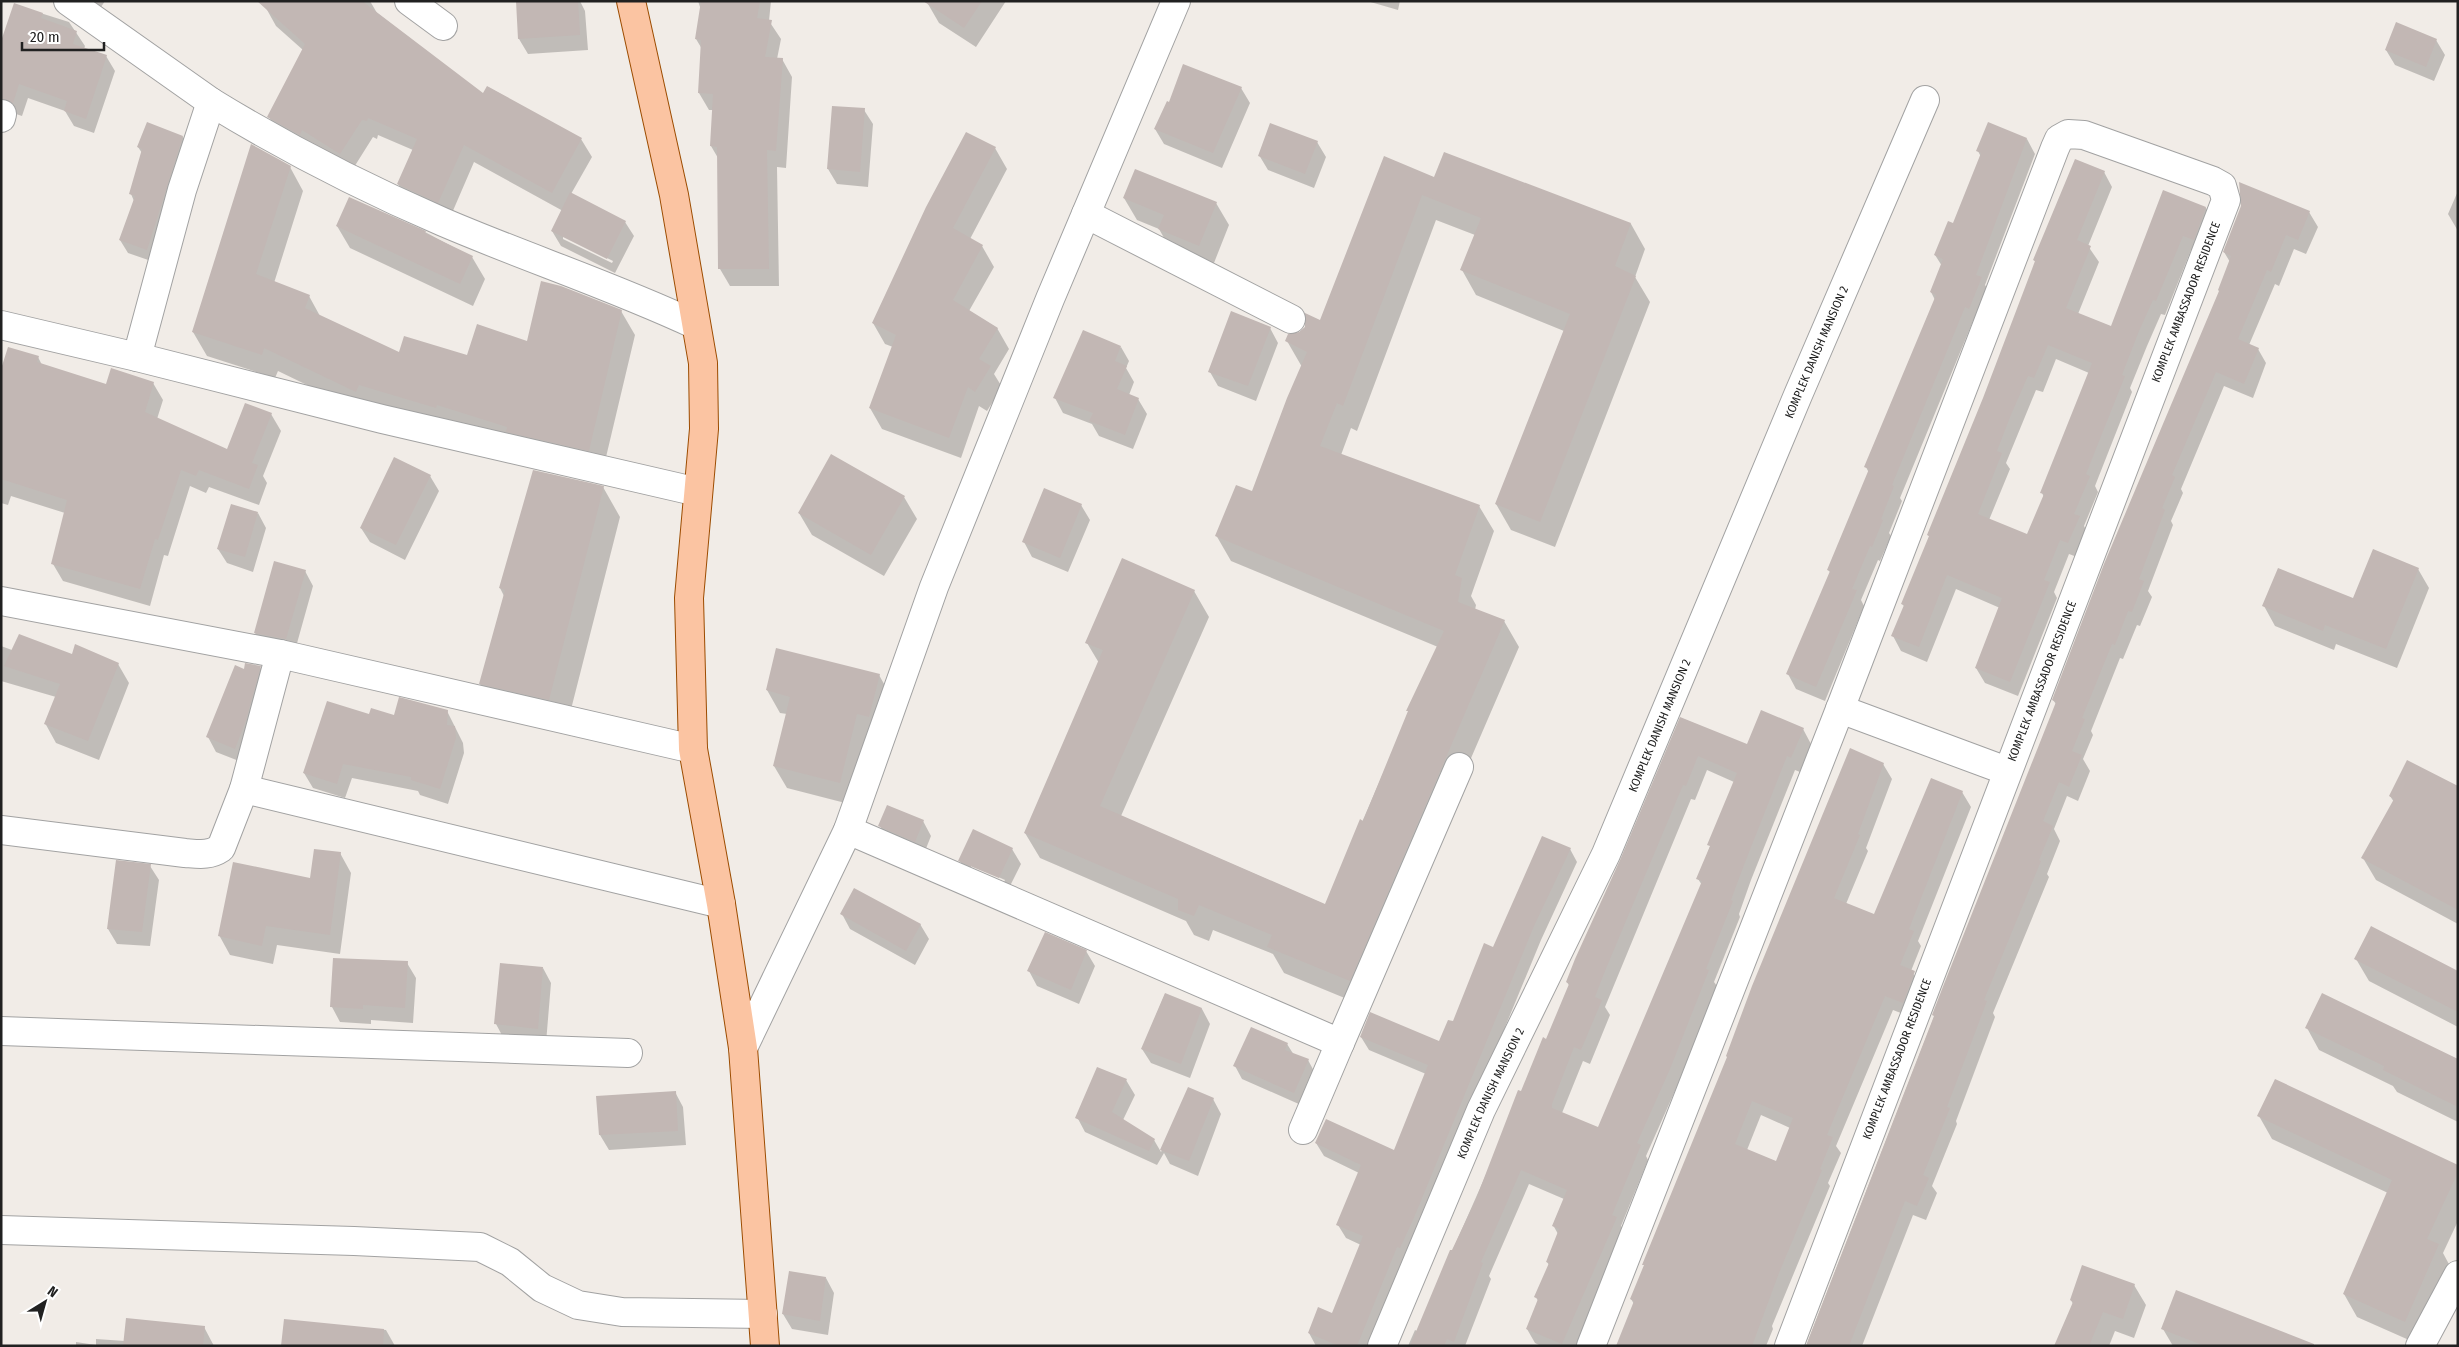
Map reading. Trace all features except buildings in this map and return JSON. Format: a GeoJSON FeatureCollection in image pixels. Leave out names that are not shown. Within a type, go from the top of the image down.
{"type":"FeatureCollection","features":[{"type":"Feature","properties":{"kind":"main road"},"geometry":{"type":"LineString","coordinates":[[631,1],[674,195],[703,364],[705,399],[689,598],[693,749],[721,904],[743,1048],[765,1346]]}},
{"type":"Feature","properties":{"kind":"street"},"geometry":{"type":"LineString","coordinates":[[68,1],[211,102],[277,141],[352,181],[444,223],[554,264],[696,324]]}},
{"type":"Feature","properties":{"kind":"street"},"geometry":{"type":"LineString","coordinates":[[409,1],[443,26]]}},
{"type":"Feature","properties":{"kind":"street"},"geometry":{"type":"LineString","coordinates":[[743,1048],[848,830],[934,587],[1086,214],[1176,1]]}},
{"type":"Feature","properties":{"kind":"street","name":"KOMPLEK DANISH MANSION 2"},"geometry":{"type":"LineString","coordinates":[[1382,1346],[1481,1110],[1606,854],[1798,396],[1925,100]]}},
{"type":"Feature","properties":{"kind":"street"},"geometry":{"type":"LineString","coordinates":[[137,357],[182,190],[211,102]]}},
{"type":"Feature","properties":{"kind":"street","name":"KOMPLEK AMBASSADOR RESIDENCE"},"geometry":{"type":"LineString","coordinates":[[1789,1346],[2226,200],[2222,186],[2213,181],[2084,135],[2068,134],[2059,139],[1840,708]]}},
{"type":"Feature","properties":{"kind":"street"},"geometry":{"type":"LineString","coordinates":[[1086,214],[1291,320]]}},
{"type":"Feature","properties":{"kind":"street"},"geometry":{"type":"LineString","coordinates":[[1,325],[137,357],[382,420],[698,492]]}},
{"type":"Feature","properties":{"kind":"street"},"geometry":{"type":"LineString","coordinates":[[1,601],[88,616],[280,654],[693,749]]}},
{"type":"Feature","properties":{"kind":"street"},"geometry":{"type":"LineString","coordinates":[[1,830],[205,855],[221,848],[244,789],[280,654]]}},
{"type":"Feature","properties":{"kind":"street"},"geometry":{"type":"LineString","coordinates":[[1591,1346],[1840,708],[2007,771]]}},
{"type":"Feature","properties":{"kind":"street"},"geometry":{"type":"LineString","coordinates":[[1303,1130],[1459,767]]}},
{"type":"Feature","properties":{"kind":"street"},"geometry":{"type":"LineString","coordinates":[[244,789],[721,904]]}},
{"type":"Feature","properties":{"kind":"street"},"geometry":{"type":"LineString","coordinates":[[848,830],[1340,1043]]}},
{"type":"Feature","properties":{"kind":"street"},"geometry":{"type":"LineString","coordinates":[[1,1031],[628,1053]]}},
{"type":"Feature","properties":{"kind":"street"},"geometry":{"type":"LineString","coordinates":[[1,1230],[345,1240],[480,1247],[510,1262],[542,1288],[578,1305],[622,1312],[763,1314]]}},
{"type":"Feature","properties":{"kind":"street"},"geometry":{"type":"LineString","coordinates":[[2420,1346],[2458,1275]]}}]}
